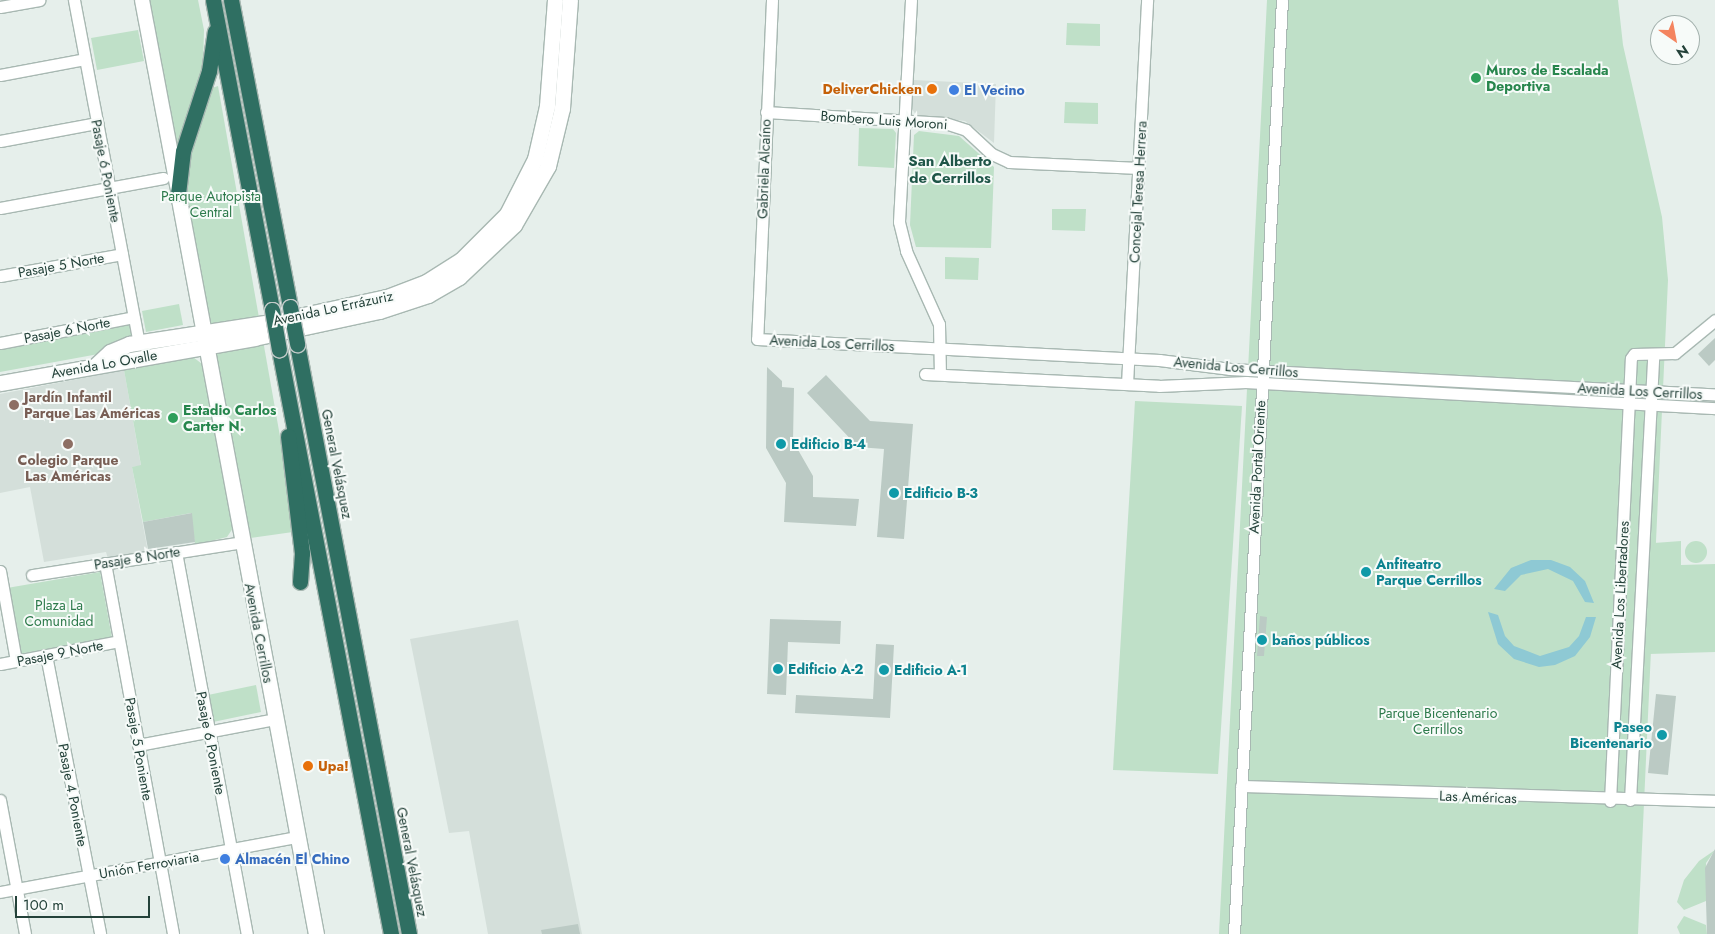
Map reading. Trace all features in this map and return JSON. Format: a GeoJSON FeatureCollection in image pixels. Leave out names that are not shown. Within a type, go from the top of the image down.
{"type":"FeatureCollection","features":[{"type":"Feature","properties":{"kind":"highway","name":"General Velásquez"},"geometry":{"type":"LineString","coordinates":[[231,0],[409,934]]}},
{"type":"Feature","properties":{"kind":"highway"},"geometry":{"type":"LineString","coordinates":[[178,194],[183,151],[210,63],[214,4]]}},
{"type":"Feature","properties":{"kind":"highway"},"geometry":{"type":"LineString","coordinates":[[214,4],[391,934]]}},
{"type":"Feature","properties":{"kind":"highway"},"geometry":{"type":"LineString","coordinates":[[286,384],[290,459],[302,553],[300,582]]}},
{"type":"Feature","properties":{"kind":"main road","name":"Avenida Lo Errázuriz"},"geometry":{"type":"LineString","coordinates":[[206,338],[399,294],[449,269],[486,238],[516,200],[540,142],[555,0]]}},
{"type":"Feature","properties":{"kind":"main road","name":"Avenida Lo Errázuriz"},"geometry":{"type":"LineString","coordinates":[[96,366],[110,352],[139,343],[206,338],[404,304],[459,277],[493,250],[535,195],[554,149],[564,92],[570,0]]}},
{"type":"Feature","properties":{"kind":"main road","name":"Avenida Cerrillos"},"geometry":{"type":"LineString","coordinates":[[178,194],[316,934]]}},
{"type":"Feature","properties":{"kind":"main road","name":"Avenida Lo Ovalle"},"geometry":{"type":"LineString","coordinates":[[0,383],[96,366],[206,338]]}},
{"type":"Feature","properties":{"kind":"street"},"geometry":{"type":"LineString","coordinates":[[0,7],[39,0]]}},
{"type":"Feature","properties":{"kind":"street","name":"Pasaje 6 Poniente"},"geometry":{"type":"LineString","coordinates":[[74,0],[139,343]]}},
{"type":"Feature","properties":{"kind":"street"},"geometry":{"type":"LineString","coordinates":[[142,0],[178,194]]}},
{"type":"Feature","properties":{"kind":"street","name":"Gabriela Alcaíno"},"geometry":{"type":"LineString","coordinates":[[757,338],[772,0]]}},
{"type":"Feature","properties":{"kind":"street"},"geometry":{"type":"LineString","coordinates":[[910,0],[899,208],[901,236],[935,312],[941,349],[940,374]]}},
{"type":"Feature","properties":{"kind":"street","name":"Concejal Teresa Herrera"},"geometry":{"type":"LineString","coordinates":[[1127,384],[1148,0]]}},
{"type":"Feature","properties":{"kind":"street","name":"Avenida Portal Oriente"},"geometry":{"type":"LineString","coordinates":[[1234,934],[1282,0]]}},
{"type":"Feature","properties":{"kind":"street"},"geometry":{"type":"LineString","coordinates":[[0,75],[86,59]]}},
{"type":"Feature","properties":{"kind":"street","name":"Bombero Luis Moroni"},"geometry":{"type":"LineString","coordinates":[[766,112],[905,120],[956,125],[998,158],[1009,162],[1139,168]]}},
{"type":"Feature","properties":{"kind":"street"},"geometry":{"type":"LineString","coordinates":[[0,141],[97,123]]}},
{"type":"Feature","properties":{"kind":"street"},"geometry":{"type":"LineString","coordinates":[[0,208],[164,178]]}},
{"type":"Feature","properties":{"kind":"street","name":"Pasaje 5 Norte"},"geometry":{"type":"LineString","coordinates":[[0,276],[122,254]]}},
{"type":"Feature","properties":{"kind":"street","name":"Pasaje 6 Norte"},"geometry":{"type":"LineString","coordinates":[[0,343],[134,317]]}},
{"type":"Feature","properties":{"kind":"street"},"geometry":{"type":"LineString","coordinates":[[1653,355],[1681,350],[1715,320]]}},
{"type":"Feature","properties":{"kind":"street","name":"Avenida Los Cerrillos"},"geometry":{"type":"LineString","coordinates":[[757,338],[1129,359],[1263,371],[1715,394]]}},
{"type":"Feature","properties":{"kind":"street","name":"Avenida Los Libertadores"},"geometry":{"type":"LineString","coordinates":[[1610,801],[1630,404],[1630,358],[1634,354],[1653,355],[1653,391],[1630,800]]}},
{"type":"Feature","properties":{"kind":"street","name":"Avenida Los Cerrillos"},"geometry":{"type":"LineString","coordinates":[[925,374],[1127,384],[1262,383],[1715,408]]}},
{"type":"Feature","properties":{"kind":"street","name":"Pasaje 8 Norte"},"geometry":{"type":"LineString","coordinates":[[32,576],[242,542]]}},
{"type":"Feature","properties":{"kind":"street","name":"Pasaje 6 Poniente"},"geometry":{"type":"LineString","coordinates":[[176,552],[247,934]]}},
{"type":"Feature","properties":{"kind":"street","name":"Pasaje 5 Poniente"},"geometry":{"type":"LineString","coordinates":[[105,563],[173,934]]}},
{"type":"Feature","properties":{"kind":"street"},"geometry":{"type":"LineString","coordinates":[[0,571],[16,661]]}},
{"type":"Feature","properties":{"kind":"street","name":"Pasaje 9 Norte"},"geometry":{"type":"LineString","coordinates":[[0,664],[119,641]]}},
{"type":"Feature","properties":{"kind":"street","name":"Pasaje 4 Poniente"},"geometry":{"type":"LineString","coordinates":[[46,655],[100,934]]}},
{"type":"Feature","properties":{"kind":"street"},"geometry":{"type":"LineString","coordinates":[[138,745],[275,719]]}},
{"type":"Feature","properties":{"kind":"street","name":"Las Américas"},"geometry":{"type":"LineString","coordinates":[[1241,786],[1610,801],[1715,801]]}},
{"type":"Feature","properties":{"kind":"street"},"geometry":{"type":"LineString","coordinates":[[0,800],[25,934]]}},
{"type":"Feature","properties":{"kind":"street","name":"Unión Ferroviaria"},"geometry":{"type":"LineString","coordinates":[[0,892],[298,837]]}},
{"type":"Feature","properties":{"kind":"shaded area"},"geometry":{"type":"Polygon","coordinates":[[[914,80],[996,84],[994,143],[965,121],[916,115],[912,109],[914,80]]]}},
{"type":"Feature","properties":{"kind":"shaded area"},"geometry":{"type":"Polygon","coordinates":[[[124,370],[141,466],[132,467],[148,552],[108,559],[106,552],[44,562],[30,487],[0,493],[0,394],[124,370]]]}},
{"type":"Feature","properties":{"kind":"shaded area"},"geometry":{"type":"Polygon","coordinates":[[[518,620],[582,934],[488,934],[469,831],[449,833],[410,639],[518,620]]]}},
{"type":"Feature","properties":{"kind":"green space","name":"Parque Autopista Central"},"geometry":{"type":"Polygon","coordinates":[[[147,0],[198,0],[204,30],[203,65],[175,156],[147,0]]]}},
{"type":"Feature","properties":{"kind":"green space","name":"Parque Bicentenario Cerrillos"},"geometry":{"type":"Polygon","coordinates":[[[1267,0],[1618,0],[1623,45],[1662,217],[1668,280],[1638,934],[1219,934],[1267,0]]]}},
{"type":"Feature","properties":{"kind":"green space"},"geometry":{"type":"Polygon","coordinates":[[[1067,23],[1100,24],[1100,46],[1066,45],[1067,23]]]}},
{"type":"Feature","properties":{"kind":"green space"},"geometry":{"type":"Polygon","coordinates":[[[138,30],[144,61],[97,70],[91,38],[138,30]]]}},
{"type":"Feature","properties":{"kind":"green space","name":"Parque Autopista Central"},"geometry":{"type":"Polygon","coordinates":[[[218,86],[287,476],[293,532],[250,538],[186,223],[183,176],[209,89],[218,86]]]}},
{"type":"Feature","properties":{"kind":"green space"},"geometry":{"type":"Polygon","coordinates":[[[1065,102],[1098,103],[1098,124],[1064,123],[1065,102]]]}},
{"type":"Feature","properties":{"kind":"green space"},"geometry":{"type":"Polygon","coordinates":[[[859,128],[893,129],[896,133],[894,168],[858,166],[859,128]]]}},
{"type":"Feature","properties":{"kind":"green space"},"geometry":{"type":"Polygon","coordinates":[[[919,131],[959,136],[994,167],[991,248],[916,247],[910,225],[914,135],[919,131]]]}},
{"type":"Feature","properties":{"kind":"green space"},"geometry":{"type":"Polygon","coordinates":[[[1052,209],[1086,209],[1085,231],[1052,230],[1052,209]]]}},
{"type":"Feature","properties":{"kind":"green space"},"geometry":{"type":"Polygon","coordinates":[[[945,257],[979,258],[978,280],[945,279],[945,257]]]}},
{"type":"Feature","properties":{"kind":"green space"},"geometry":{"type":"Polygon","coordinates":[[[179,304],[183,325],[146,332],[142,311],[179,304]]]}},
{"type":"Feature","properties":{"kind":"green space"},"geometry":{"type":"Polygon","coordinates":[[[129,323],[132,339],[104,353],[0,372],[0,347],[129,323]]]}},
{"type":"Feature","properties":{"kind":"green space","name":"Estadio Carlos Carter N."},"geometry":{"type":"Polygon","coordinates":[[[193,357],[206,367],[233,528],[227,537],[195,545],[191,513],[143,522],[132,467],[141,465],[124,370],[193,357]]]}},
{"type":"Feature","properties":{"kind":"green space"},"geometry":{"type":"Polygon","coordinates":[[[1135,401],[1242,406],[1218,774],[1113,770],[1135,401]]]}},
{"type":"Feature","properties":{"kind":"green space"},"geometry":{"type":"Polygon","coordinates":[[[1681,541],[1681,565],[1715,564],[1715,652],[1649,654],[1654,543],[1681,541]]]}},
{"type":"Feature","properties":{"kind":"green space"},"geometry":{"type":"Polygon","coordinates":[[[1696,541],[1704,544],[1707,552],[1704,560],[1696,563],[1688,560],[1685,552],[1688,544],[1696,541]]]}},
{"type":"Feature","properties":{"kind":"green space","name":"Plaza La Comunidad"},"geometry":{"type":"Polygon","coordinates":[[[100,572],[112,638],[18,654],[7,588],[100,572]]]}},
{"type":"Feature","properties":{"kind":"green space"},"geometry":{"type":"Polygon","coordinates":[[[256,685],[261,712],[213,722],[208,695],[256,685]]]}},
{"type":"Feature","properties":{"kind":"green space"},"geometry":{"type":"Polygon","coordinates":[[[1715,850],[1706,863],[1706,901],[1684,910],[1677,902],[1684,880],[1699,861],[1715,850]]]}},
{"type":"Feature","properties":{"kind":"green space"},"geometry":{"type":"Polygon","coordinates":[[[1684,916],[1706,925],[1707,934],[1680,934],[1677,927],[1684,916]]]}},
{"type":"Feature","properties":{"kind":"water"},"geometry":{"type":"Polygon","coordinates":[[[1531,560],[1551,560],[1570,567],[1585,581],[1594,603],[1585,602],[1573,581],[1548,569],[1521,575],[1505,591],[1494,589],[1511,568],[1531,560]]]}},
{"type":"Feature","properties":{"kind":"water"},"geometry":{"type":"Polygon","coordinates":[[[1488,612],[1498,615],[1505,636],[1514,646],[1540,656],[1569,647],[1579,636],[1586,617],[1596,617],[1590,637],[1575,656],[1555,665],[1539,667],[1514,659],[1498,644],[1488,612]]]}},
{"type":"Feature","properties":{"kind":"building"},"geometry":{"type":"Polygon","coordinates":[[[1715,338],[1715,360],[1709,366],[1698,354],[1715,338]]]}},
{"type":"Feature","properties":{"kind":"building","name":"Edificio B-4"},"geometry":{"type":"Polygon","coordinates":[[[767,367],[782,381],[782,387],[794,388],[793,441],[813,476],[813,497],[859,499],[856,526],[784,522],[786,483],[766,448],[767,367]]]}},
{"type":"Feature","properties":{"kind":"building","name":"Edificio B-3"},"geometry":{"type":"Polygon","coordinates":[[[826,375],[870,421],[913,424],[904,539],[877,537],[884,449],[858,447],[807,393],[826,375]]]}},
{"type":"Feature","properties":{"kind":"building"},"geometry":{"type":"Polygon","coordinates":[[[192,513],[195,542],[148,549],[143,522],[192,513]]]}},
{"type":"Feature","properties":{"kind":"building","name":"baños públicos"},"geometry":{"type":"Polygon","coordinates":[[[1260,616],[1267,617],[1264,656],[1257,656],[1260,616]]]}},
{"type":"Feature","properties":{"kind":"building","name":"Edificio A-2"},"geometry":{"type":"Polygon","coordinates":[[[770,619],[841,621],[840,644],[788,642],[786,695],[767,694],[770,619]]]}},
{"type":"Feature","properties":{"kind":"building","name":"Edificio A-1"},"geometry":{"type":"Polygon","coordinates":[[[876,644],[894,645],[890,718],[795,713],[796,695],[873,699],[876,644]]]}},
{"type":"Feature","properties":{"kind":"building","name":"Paseo Bicentenario"},"geometry":{"type":"Polygon","coordinates":[[[1656,694],[1676,696],[1668,775],[1648,773],[1656,694]]]}},
{"type":"Feature","properties":{"kind":"building"},"geometry":{"type":"Polygon","coordinates":[[[1715,849],[1715,934],[1707,934],[1705,868],[1715,849]]]}},
{"type":"Feature","properties":{"kind":"building"},"geometry":{"type":"Polygon","coordinates":[[[578,924],[580,934],[542,934],[541,930],[578,924]]]}},
{"type":"Feature","properties":{"kind":"place","name":"Muros de Escalada Deportiva"},"geometry":{"type":"Point","coordinates":[1476,78]}},
{"type":"Feature","properties":{"kind":"place","name":"DeliverChicken"},"geometry":{"type":"Point","coordinates":[932,89]}},
{"type":"Feature","properties":{"kind":"place","name":"El Vecino"},"geometry":{"type":"Point","coordinates":[954,90]}},
{"type":"Feature","properties":{"kind":"place","name":"Jardín Infantil Parque Las Américas"},"geometry":{"type":"Point","coordinates":[14,405]}},
{"type":"Feature","properties":{"kind":"place","name":"Estadio Carlos Carter N."},"geometry":{"type":"Point","coordinates":[173,418]}},
{"type":"Feature","properties":{"kind":"place","name":"Colegio Parque Las Américas"},"geometry":{"type":"Point","coordinates":[68,444]}},
{"type":"Feature","properties":{"kind":"place","name":"Edificio B-4"},"geometry":{"type":"Point","coordinates":[781,444]}},
{"type":"Feature","properties":{"kind":"place","name":"Edificio B-3"},"geometry":{"type":"Point","coordinates":[894,493]}},
{"type":"Feature","properties":{"kind":"place","name":"Anfiteatro Parque Cerrillos"},"geometry":{"type":"Point","coordinates":[1366,572]}},
{"type":"Feature","properties":{"kind":"place","name":"baños públicos"},"geometry":{"type":"Point","coordinates":[1262,640]}},
{"type":"Feature","properties":{"kind":"place","name":"Edificio A-2"},"geometry":{"type":"Point","coordinates":[778,669]}},
{"type":"Feature","properties":{"kind":"place","name":"Edificio A-1"},"geometry":{"type":"Point","coordinates":[884,670]}},
{"type":"Feature","properties":{"kind":"place","name":"Paseo Bicentenario"},"geometry":{"type":"Point","coordinates":[1662,735]}},
{"type":"Feature","properties":{"kind":"place","name":"Upa!"},"geometry":{"type":"Point","coordinates":[308,766]}},
{"type":"Feature","properties":{"kind":"place","name":"Almacén El Chino"},"geometry":{"type":"Point","coordinates":[225,859]}},
{"type":"Feature","properties":{"kind":"district","name":"San Alberto de Cerrillos"},"geometry":{"type":"Point","coordinates":[950,170]}}]}
